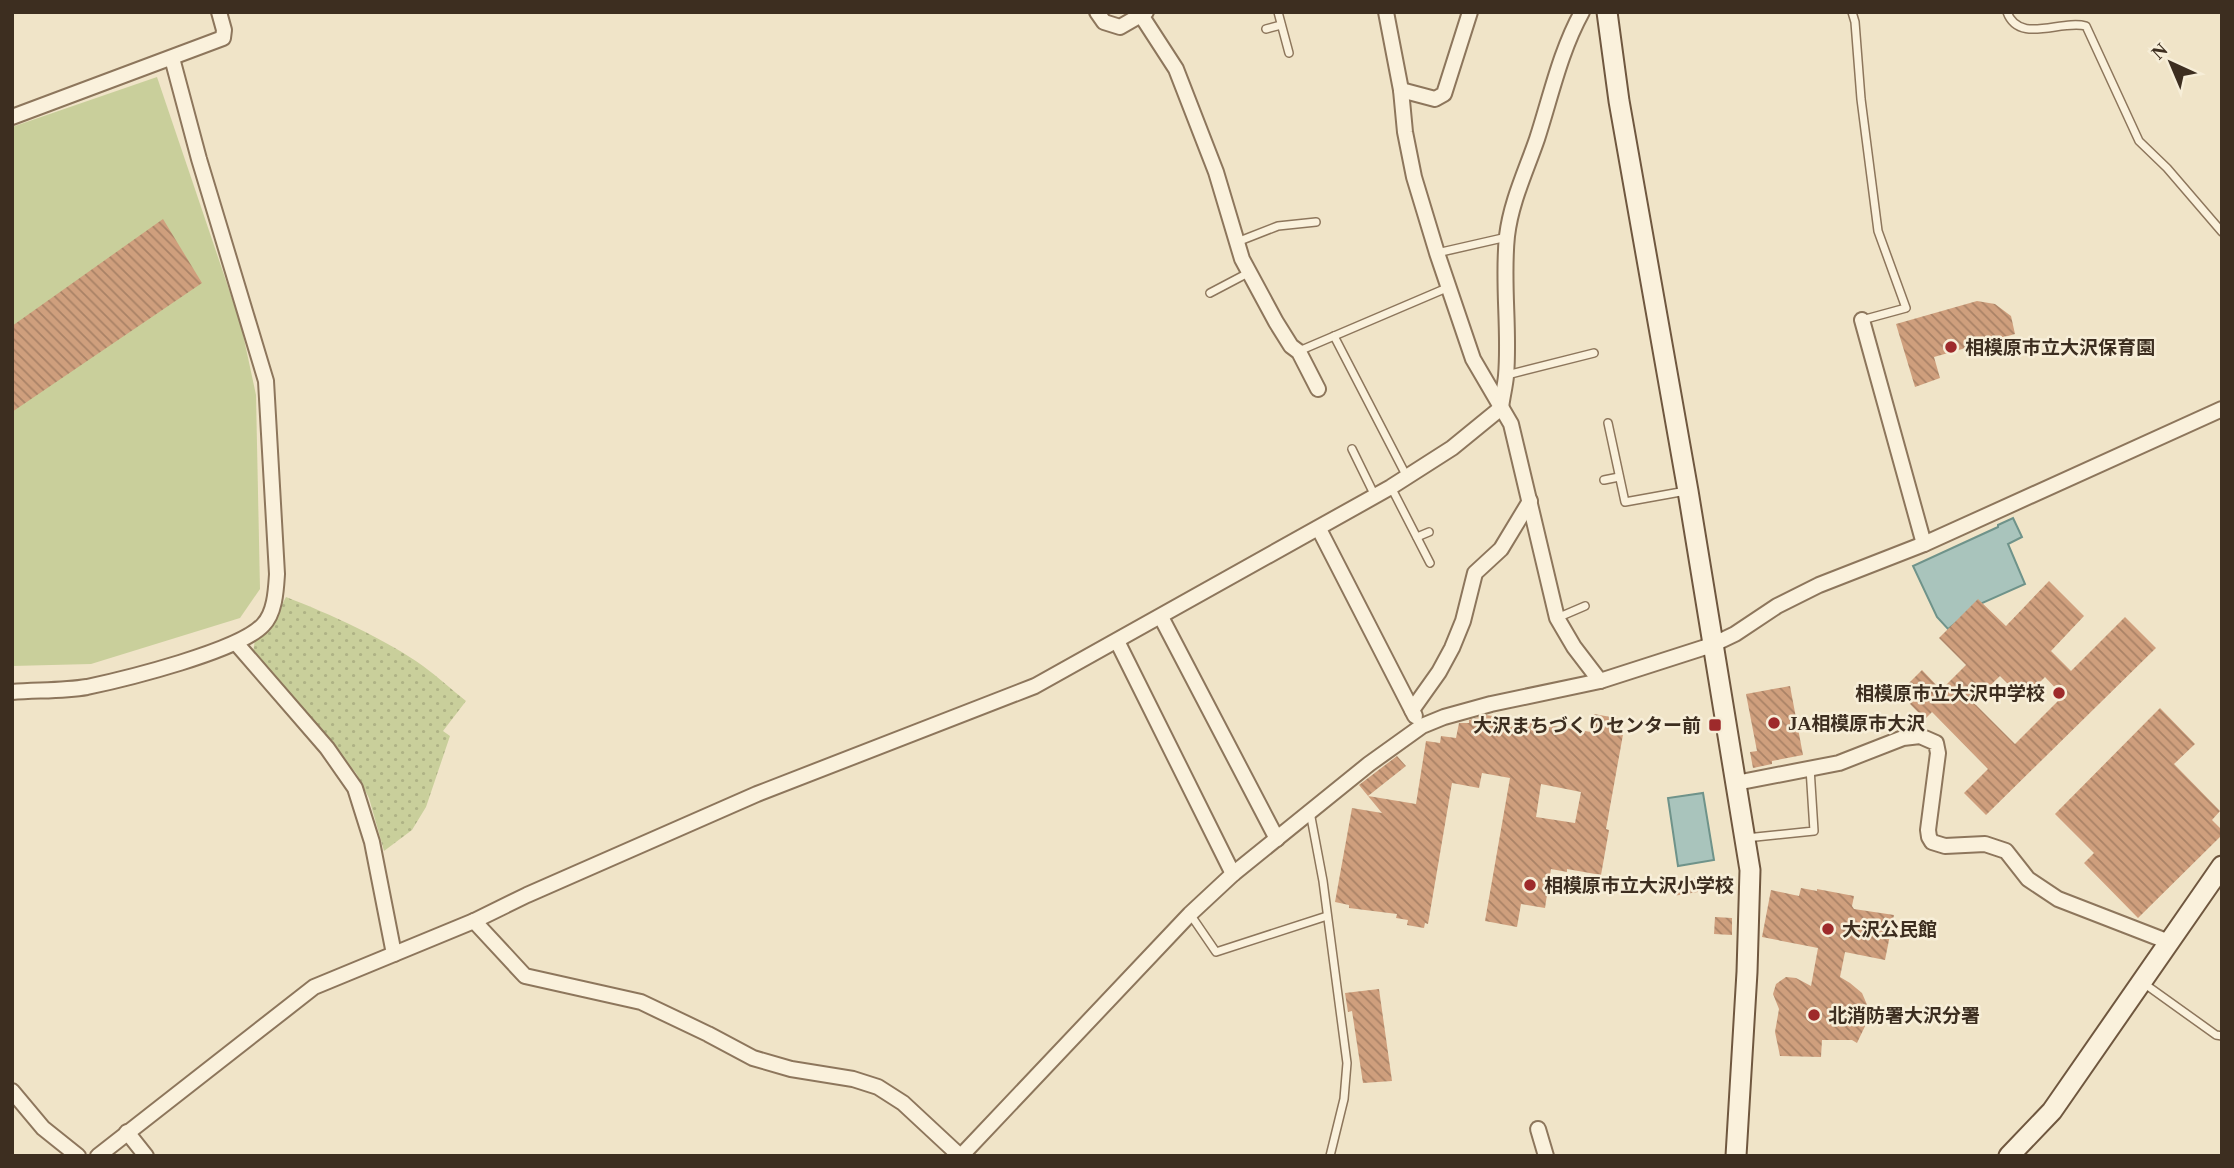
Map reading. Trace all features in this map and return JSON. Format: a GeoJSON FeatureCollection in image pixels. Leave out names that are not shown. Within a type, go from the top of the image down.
{"type":"FeatureCollection","features":[{"type":"Feature","properties":{"kind":"street"},"geometry":{"type":"LineString","coordinates":[[12,117],[223,38],[224,30],[219,12]]}},
{"type":"Feature","properties":{"kind":"street"},"geometry":{"type":"LineString","coordinates":[[1097,12],[1104,22],[1120,27],[1144,14],[1176,69],[1216,172],[1248,273],[1276,322],[1299,352],[1318,389]]}},
{"type":"Feature","properties":{"kind":"street"},"geometry":{"type":"LineString","coordinates":[[1386,12],[1414,177],[1437,253],[1473,359],[1511,424],[1557,618],[1574,647],[1600,681]]}},
{"type":"Feature","properties":{"kind":"street"},"geometry":{"type":"LineString","coordinates":[[1401,90],[1435,99],[1442,96],[1469,12]]}},
{"type":"Feature","properties":{"kind":"street"},"geometry":{"type":"LineString","coordinates":[[98,1156],[314,987],[474,921],[757,794],[1035,687],[1319,529],[1452,448],[1501,408],[1506,376],[1507,237],[1513,205],[1537,139],[1556,72],[1582,12]]}},
{"type":"Feature","properties":{"kind":"street"},"geometry":{"type":"LineString","coordinates":[[1607,12],[1619,101],[1688,491],[1750,870],[1748,960],[1736,1156]]}},
{"type":"Feature","properties":{"kind":"street"},"geometry":{"type":"LineString","coordinates":[[12,692],[85,687],[161,669],[236,643],[263,625],[271,612],[276,588],[266,381],[199,159],[172,58]]}},
{"type":"Feature","properties":{"kind":"street"},"geometry":{"type":"LineString","coordinates":[[1862,320],[1924,544]]}},
{"type":"Feature","properties":{"kind":"street"},"geometry":{"type":"LineString","coordinates":[[474,921],[525,976],[640,1002],[753,1058],[791,1069],[852,1079],[878,1087],[903,1103],[965,1154],[1190,915],[1233,874],[1369,764],[1422,726],[1491,704],[1600,681],[1712,645],[1735,634],[1777,606],[1819,585],[1924,544],[2222,409]]}},
{"type":"Feature","properties":{"kind":"street"},"geometry":{"type":"LineString","coordinates":[[1412,710],[1452,648],[1463,621],[1475,573],[1501,549],[1530,500]]}},
{"type":"Feature","properties":{"kind":"street"},"geometry":{"type":"LineString","coordinates":[[1319,529],[1422,726]]}},
{"type":"Feature","properties":{"kind":"street"},"geometry":{"type":"LineString","coordinates":[[1161,617],[1277,839]]}},
{"type":"Feature","properties":{"kind":"street"},"geometry":{"type":"LineString","coordinates":[[1117,641],[1233,874]]}},
{"type":"Feature","properties":{"kind":"street"},"geometry":{"type":"LineString","coordinates":[[236,643],[327,748],[355,788],[372,842],[394,954]]}},
{"type":"Feature","properties":{"kind":"street"},"geometry":{"type":"LineString","coordinates":[[1736,783],[1839,763],[1903,738],[1928,738],[1936,743],[1938,753],[1928,830],[1932,842],[1945,846],[1985,844],[2006,851],[2028,880],[2058,900],[2169,942]]}},
{"type":"Feature","properties":{"kind":"street"},"geometry":{"type":"LineString","coordinates":[[2009,1156],[2052,1111],[2222,866]]}},
{"type":"Feature","properties":{"kind":"street"},"geometry":{"type":"LineString","coordinates":[[12,1091],[43,1128],[78,1156]]}},
{"type":"Feature","properties":{"kind":"street"},"geometry":{"type":"LineString","coordinates":[[1538,1129],[1546,1156]]}},
{"type":"Feature","properties":{"kind":"street"},"geometry":{"type":"LineString","coordinates":[[127,1132],[146,1156]]}},
{"type":"Feature","properties":{"kind":"lane"},"geometry":{"type":"LineString","coordinates":[[1278,12],[1289,53]]}},
{"type":"Feature","properties":{"kind":"lane"},"geometry":{"type":"LineString","coordinates":[[1852,12],[1856,22],[1861,99],[1878,231],[1906,307],[1862,320]]}},
{"type":"Feature","properties":{"kind":"lane"},"geometry":{"type":"LineString","coordinates":[[2007,12],[2010,20],[2025,30],[2077,24],[2086,26],[2139,141],[2167,168],[2222,232]]}},
{"type":"Feature","properties":{"kind":"lane"},"geometry":{"type":"LineString","coordinates":[[1266,29],[1281,25]]}},
{"type":"Feature","properties":{"kind":"lane"},"geometry":{"type":"LineString","coordinates":[[1237,242],[1278,226],[1316,222]]}},
{"type":"Feature","properties":{"kind":"lane"},"geometry":{"type":"LineString","coordinates":[[1437,253],[1507,237]]}},
{"type":"Feature","properties":{"kind":"lane"},"geometry":{"type":"LineString","coordinates":[[1210,293],[1248,273]]}},
{"type":"Feature","properties":{"kind":"lane"},"geometry":{"type":"LineString","coordinates":[[1299,352],[1449,287]]}},
{"type":"Feature","properties":{"kind":"lane"},"geometry":{"type":"LineString","coordinates":[[1334,336],[1407,477]]}},
{"type":"Feature","properties":{"kind":"lane"},"geometry":{"type":"LineString","coordinates":[[1506,376],[1594,353]]}},
{"type":"Feature","properties":{"kind":"lane"},"geometry":{"type":"LineString","coordinates":[[1608,423],[1625,502],[1688,491]]}},
{"type":"Feature","properties":{"kind":"lane"},"geometry":{"type":"LineString","coordinates":[[1352,449],[1375,496]]}},
{"type":"Feature","properties":{"kind":"lane"},"geometry":{"type":"LineString","coordinates":[[1604,480],[1619,477]]}},
{"type":"Feature","properties":{"kind":"lane"},"geometry":{"type":"LineString","coordinates":[[1391,487],[1430,563]]}},
{"type":"Feature","properties":{"kind":"lane"},"geometry":{"type":"LineString","coordinates":[[1417,537],[1429,532]]}},
{"type":"Feature","properties":{"kind":"lane"},"geometry":{"type":"LineString","coordinates":[[1557,618],[1585,606]]}},
{"type":"Feature","properties":{"kind":"lane"},"geometry":{"type":"LineString","coordinates":[[1746,838],[1814,831],[1810,768]]}},
{"type":"Feature","properties":{"kind":"lane"},"geometry":{"type":"LineString","coordinates":[[1310,812],[1347,1063],[1344,1099],[1330,1156]]}},
{"type":"Feature","properties":{"kind":"lane"},"geometry":{"type":"LineString","coordinates":[[1190,915],[1216,952],[1327,916]]}},
{"type":"Feature","properties":{"kind":"lane"},"geometry":{"type":"LineString","coordinates":[[2141,982],[2216,1035],[2222,1036]]}},
{"type":"Feature","properties":{"kind":"green space"},"geometry":{"type":"Polygon","coordinates":[[[157,77],[241,325],[256,395],[260,589],[240,618],[91,664],[12,666],[12,127],[157,77]]]}},
{"type":"Feature","properties":{"kind":"green space"},"geometry":{"type":"Polygon","coordinates":[[[286,597],[392,646],[423,666],[466,701],[443,731],[450,736],[426,807],[412,830],[384,851],[369,798],[356,773],[253,652],[255,640],[270,628],[286,597]]]}},
{"type":"Feature","properties":{"kind":"water"},"geometry":{"type":"Polygon","coordinates":[[[2013,518],[2022,537],[2008,544],[2025,584],[1982,603],[1948,629],[1937,617],[1913,566],[2013,518]]]}},
{"type":"Feature","properties":{"kind":"water"},"geometry":{"type":"Polygon","coordinates":[[[1703,793],[1714,860],[1678,866],[1668,798],[1703,793]]]}},
{"type":"Feature","properties":{"kind":"building"},"geometry":{"type":"Polygon","coordinates":[[[163,219],[202,283],[12,412],[12,326],[163,219]]]}},
{"type":"Feature","properties":{"kind":"building"},"geometry":{"type":"Polygon","coordinates":[[[1977,301],[1995,304],[2011,316],[2015,334],[1934,357],[1940,378],[1915,387],[1896,324],[1977,301]]]}},
{"type":"Feature","properties":{"kind":"building"},"geometry":{"type":"Polygon","coordinates":[[[2049,581],[2084,616],[2051,651],[2071,671],[2125,617],[2156,648],[1986,815],[1964,793],[1988,769],[1932,712],[1925,719],[1899,693],[1922,670],[1941,690],[1966,665],[1939,638],[1978,599],[2006,626],[2049,581]],[[2000,676],[1973,702],[2015,744],[2063,696],[2045,677],[2023,699],[2000,676]]]}},
{"type":"Feature","properties":{"kind":"building","name":"JA相模原市大沢"},"geometry":{"type":"Polygon","coordinates":[[[1790,686],[1803,755],[1753,768],[1750,752],[1757,751],[1746,694],[1790,686]]]}},
{"type":"Feature","properties":{"kind":"building"},"geometry":{"type":"Polygon","coordinates":[[[2160,708],[2195,744],[2174,764],[2220,811],[2212,820],[2222,830],[2222,835],[2138,918],[2084,863],[2094,853],[2055,814],[2160,708]]]}},
{"type":"Feature","properties":{"kind":"building"},"geometry":{"type":"Polygon","coordinates":[[[1594,714],[1622,719],[1621,729],[1624,729],[1606,829],[1609,830],[1601,875],[1551,869],[1545,908],[1521,904],[1517,927],[1485,921],[1510,778],[1482,773],[1479,788],[1452,783],[1428,924],[1425,923],[1424,928],[1407,925],[1408,920],[1396,918],[1397,914],[1349,908],[1349,905],[1335,902],[1352,808],[1382,813],[1368,796],[1416,804],[1426,741],[1440,743],[1441,736],[1456,738],[1459,723],[1469,723],[1469,720],[1486,715],[1591,732],[1594,714]],[[1541,784],[1536,817],[1575,823],[1581,792],[1541,784]]]}},
{"type":"Feature","properties":{"kind":"building"},"geometry":{"type":"Polygon","coordinates":[[[1397,756],[1406,766],[1368,796],[1359,785],[1397,756]]]}},
{"type":"Feature","properties":{"kind":"building"},"geometry":{"type":"Polygon","coordinates":[[[1702,877],[1704,891],[1673,896],[1672,882],[1702,877]]]}},
{"type":"Feature","properties":{"kind":"building"},"geometry":{"type":"Polygon","coordinates":[[[1801,888],[1854,896],[1854,909],[1894,915],[1885,960],[1845,952],[1840,977],[1862,993],[1868,1007],[1868,1020],[1857,1043],[1852,1040],[1822,1040],[1821,1057],[1780,1056],[1775,1032],[1779,1009],[1773,994],[1776,984],[1786,977],[1796,978],[1811,986],[1818,948],[1762,937],[1771,890],[1799,896],[1801,888]]]}},
{"type":"Feature","properties":{"kind":"building"},"geometry":{"type":"Polygon","coordinates":[[[1715,917],[1732,918],[1732,935],[1714,934],[1715,917]]]}},
{"type":"Feature","properties":{"kind":"building"},"geometry":{"type":"Polygon","coordinates":[[[1379,989],[1392,1081],[1363,1083],[1352,1011],[1348,1012],[1345,993],[1379,989]]]}},
{"type":"Feature","properties":{"kind":"place","name":"相模原市立大沢保育園"},"geometry":{"type":"Point","coordinates":[1951,347]}},
{"type":"Feature","properties":{"kind":"place","name":"相模原市立大沢中学校"},"geometry":{"type":"Point","coordinates":[2059,693]}},
{"type":"Feature","properties":{"kind":"place","name":"JA相模原市大沢"},"geometry":{"type":"Point","coordinates":[1774,723]}},
{"type":"Feature","properties":{"kind":"place","name":"大沢まちづくりセンター前"},"geometry":{"type":"Point","coordinates":[1715,725]}},
{"type":"Feature","properties":{"kind":"place","name":"相模原市立大沢小学校"},"geometry":{"type":"Point","coordinates":[1530,885]}},
{"type":"Feature","properties":{"kind":"place","name":"大沢公民館"},"geometry":{"type":"Point","coordinates":[1828,929]}},
{"type":"Feature","properties":{"kind":"place","name":"北消防署大沢分署"},"geometry":{"type":"Point","coordinates":[1814,1015]}}]}
